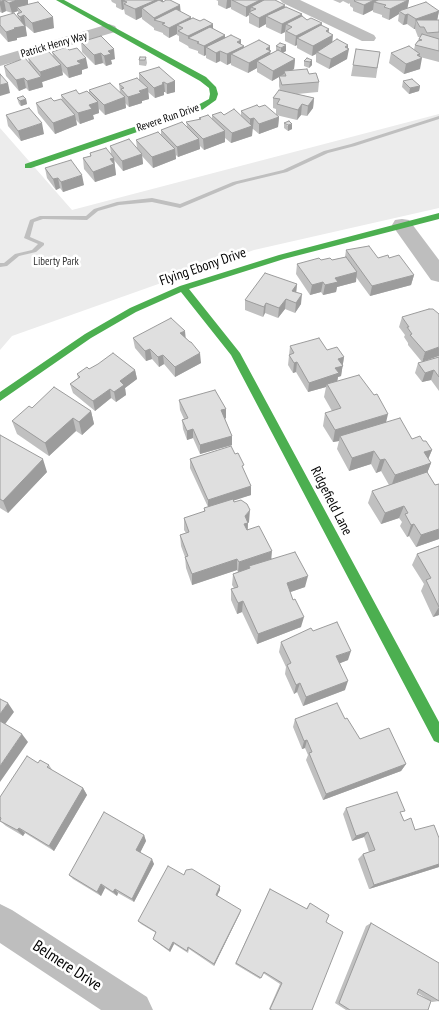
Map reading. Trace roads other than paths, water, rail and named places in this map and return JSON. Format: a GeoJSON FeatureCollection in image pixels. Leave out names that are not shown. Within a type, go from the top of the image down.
{"type":"FeatureCollection","features":[{"type":"Feature","properties":{"kind":"street","name":"Revere Run Drive"},"geometry":{"type":"LineString","coordinates":[[28,166],[199,108],[212,100],[214,94],[212,87],[204,79],[109,29],[59,0]]}},
{"type":"Feature","properties":{"kind":"street"},"geometry":{"type":"LineString","coordinates":[[288,0],[368,38]]}},
{"type":"Feature","properties":{"kind":"street","name":"Patrick Henry Way"},"geometry":{"type":"LineString","coordinates":[[0,60],[109,29]]}},
{"type":"Feature","properties":{"kind":"street","name":"Flying Ebony Drive"},"geometry":{"type":"LineString","coordinates":[[0,397],[88,336],[133,310],[183,288],[282,256],[439,216]]}},
{"type":"Feature","properties":{"kind":"street"},"geometry":{"type":"LineString","coordinates":[[402,225],[439,275]]}},
{"type":"Feature","properties":{"kind":"street","name":"Ridgefield Lane"},"geometry":{"type":"LineString","coordinates":[[183,288],[235,353],[439,736]]}},
{"type":"Feature","properties":{"kind":"street","name":"Belmere Drive"},"geometry":{"type":"LineString","coordinates":[[0,922],[134,1010]]}},
{"type":"Feature","properties":{"kind":"waterway"},"geometry":{"type":"LineString","coordinates":[[0,265],[5,265],[17,255],[34,251],[42,244],[27,238],[32,221],[42,217],[87,218],[96,210],[119,203],[152,200],[180,206],[235,183],[285,171],[326,152],[439,117]]}},
{"type":"Feature","properties":{"kind":"park label","name":"Liberty Park"},"geometry":{"type":"Point","coordinates":[56,262]}}]}
